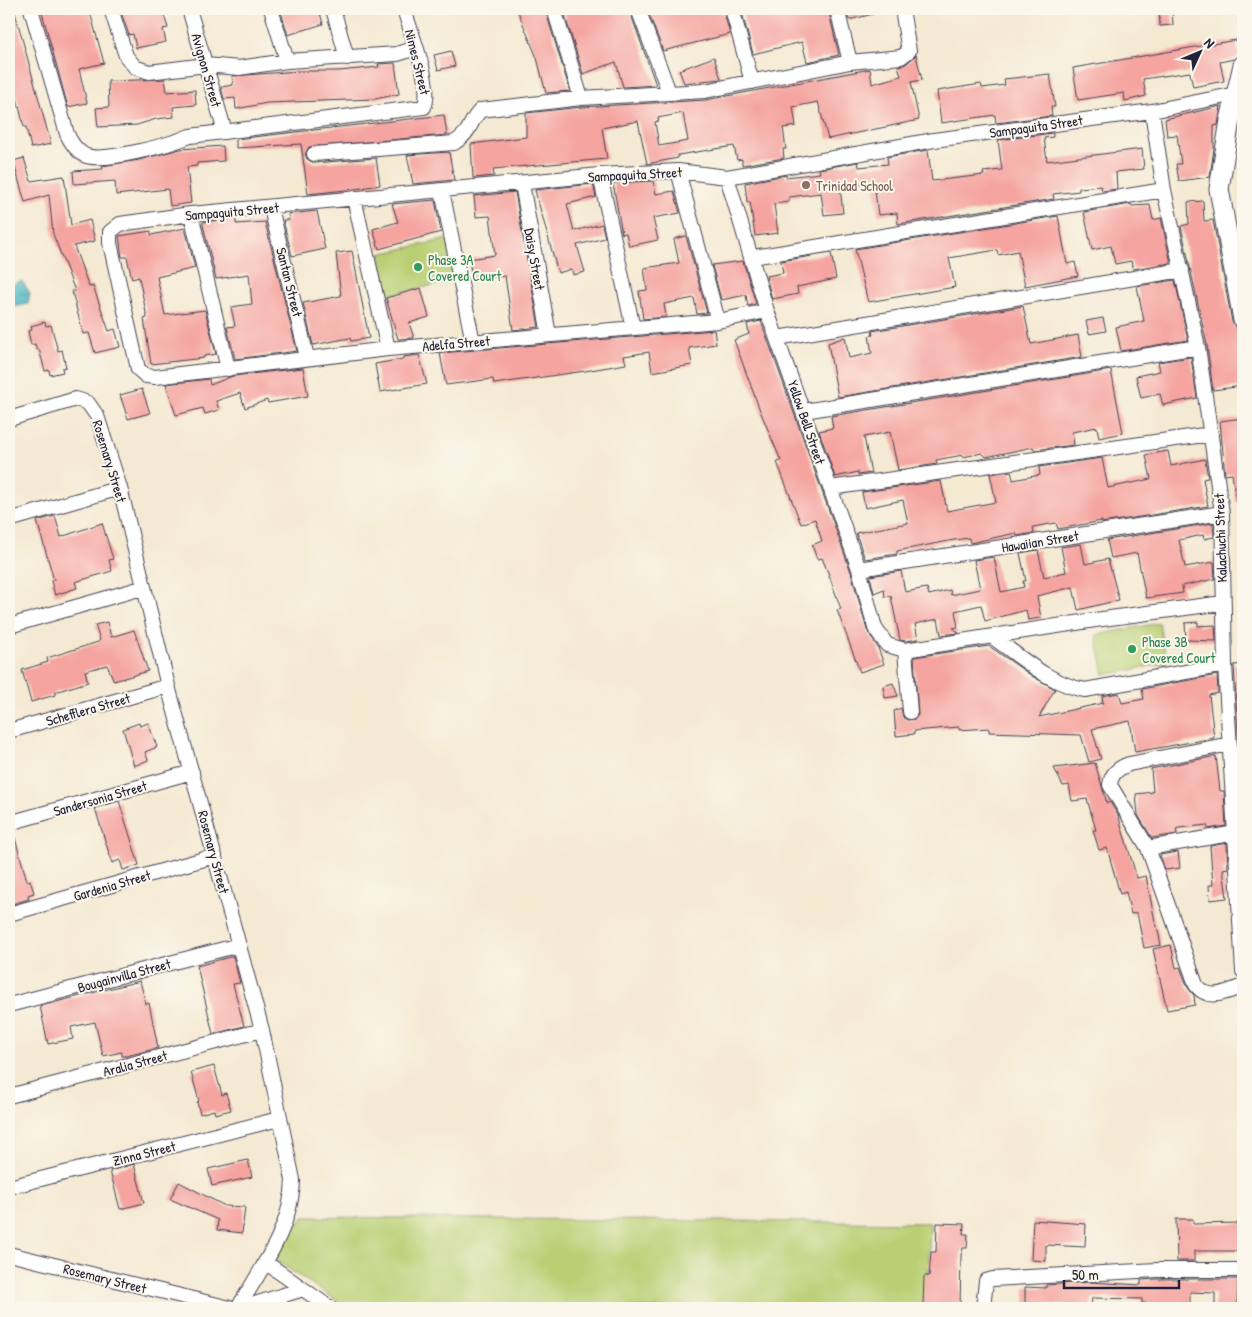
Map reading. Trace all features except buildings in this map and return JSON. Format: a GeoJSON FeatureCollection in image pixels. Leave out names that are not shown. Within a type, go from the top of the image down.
{"type":"FeatureCollection","features":[{"type":"Feature","properties":{"kind":"street"},"geometry":{"type":"LineString","coordinates":[[31,9],[67,134],[72,143],[86,156],[98,157],[154,148],[190,136],[225,132]]}},
{"type":"Feature","properties":{"kind":"street"},"geometry":{"type":"LineString","coordinates":[[111,9],[126,56],[135,67],[149,72],[206,65],[239,68],[287,62],[397,54],[416,48]]}},
{"type":"Feature","properties":{"kind":"street","name":"Avignon Street"},"geometry":{"type":"LineString","coordinates":[[189,9],[225,132]]}},
{"type":"Feature","properties":{"kind":"street"},"geometry":{"type":"LineString","coordinates":[[271,9],[287,62]]}},
{"type":"Feature","properties":{"kind":"street"},"geometry":{"type":"LineString","coordinates":[[333,9],[347,58]]}},
{"type":"Feature","properties":{"kind":"street","name":"Nimes Street"},"geometry":{"type":"LineString","coordinates":[[225,132],[416,110],[424,107],[427,101],[426,86],[404,9]]}},
{"type":"Feature","properties":{"kind":"street"},"geometry":{"type":"LineString","coordinates":[[554,9],[581,98]]}},
{"type":"Feature","properties":{"kind":"street"},"geometry":{"type":"LineString","coordinates":[[638,9],[669,92]]}},
{"type":"Feature","properties":{"kind":"street"},"geometry":{"type":"LineString","coordinates":[[732,9],[752,82]]}},
{"type":"Feature","properties":{"kind":"street"},"geometry":{"type":"LineString","coordinates":[[837,9],[850,62]]}},
{"type":"Feature","properties":{"kind":"street"},"geometry":{"type":"LineString","coordinates":[[314,154],[454,143],[466,135],[476,115],[482,110],[581,98],[705,91],[850,62],[901,57],[909,51],[902,9]]}},
{"type":"Feature","properties":{"kind":"street"},"geometry":{"type":"LineString","coordinates":[[1243,64],[1219,189],[1243,320]]}},
{"type":"Feature","properties":{"kind":"street","name":"Sampaguita Street"},"geometry":{"type":"LineString","coordinates":[[146,376],[138,369],[110,243],[110,232],[120,224],[192,214],[271,208],[354,198],[522,184],[600,175],[678,170],[727,177],[934,140],[1152,111],[1236,94]]}},
{"type":"Feature","properties":{"kind":"street","name":"Kalachuchi Street"},"geometry":{"type":"LineString","coordinates":[[1152,111],[1164,190],[1198,347],[1222,514],[1225,665],[1243,971]]}},
{"type":"Feature","properties":{"kind":"street"},"geometry":{"type":"LineString","coordinates":[[678,170],[718,321]]}},
{"type":"Feature","properties":{"kind":"street"},"geometry":{"type":"LineString","coordinates":[[600,175],[634,328]]}},
{"type":"Feature","properties":{"kind":"street","name":"Yellow Bell Street"},"geometry":{"type":"LineString","coordinates":[[727,177],[753,257],[767,311],[859,569],[876,628],[888,646],[905,650]]}},
{"type":"Feature","properties":{"kind":"street","name":"Daisy Street"},"geometry":{"type":"LineString","coordinates":[[522,184],[549,335]]}},
{"type":"Feature","properties":{"kind":"street"},"geometry":{"type":"LineString","coordinates":[[753,257],[1164,190]]}},
{"type":"Feature","properties":{"kind":"street"},"geometry":{"type":"LineString","coordinates":[[442,191],[473,342]]}},
{"type":"Feature","properties":{"kind":"street"},"geometry":{"type":"LineString","coordinates":[[354,198],[388,349]]}},
{"type":"Feature","properties":{"kind":"street","name":"Santan Street"},"geometry":{"type":"LineString","coordinates":[[271,208],[307,357]]}},
{"type":"Feature","properties":{"kind":"street"},"geometry":{"type":"LineString","coordinates":[[192,214],[228,369]]}},
{"type":"Feature","properties":{"kind":"street"},"geometry":{"type":"LineString","coordinates":[[777,338],[1182,270]]}},
{"type":"Feature","properties":{"kind":"street","name":"Adelfa Street"},"geometry":{"type":"LineString","coordinates":[[146,376],[155,377],[228,369],[307,357],[388,349],[718,321],[767,311]]}},
{"type":"Feature","properties":{"kind":"street"},"geometry":{"type":"LineString","coordinates":[[804,411],[1198,347]]}},
{"type":"Feature","properties":{"kind":"street","name":"Rosemary Street"},"geometry":{"type":"LineString","coordinates":[[9,419],[76,399],[88,403],[97,416],[120,488],[142,588],[262,1030],[293,1180],[293,1200],[287,1217],[265,1262],[238,1308]]}},
{"type":"Feature","properties":{"kind":"street"},"geometry":{"type":"LineString","coordinates":[[830,488],[1211,434]]}},
{"type":"Feature","properties":{"kind":"street"},"geometry":{"type":"LineString","coordinates":[[9,520],[120,488]]}},
{"type":"Feature","properties":{"kind":"street","name":"Hawaiian Street"},"geometry":{"type":"LineString","coordinates":[[859,569],[1222,514]]}},
{"type":"Feature","properties":{"kind":"street"},"geometry":{"type":"LineString","coordinates":[[9,626],[142,588]]}},
{"type":"Feature","properties":{"kind":"street"},"geometry":{"type":"LineString","coordinates":[[910,712],[905,650],[994,638],[1094,620],[1223,603]]}},
{"type":"Feature","properties":{"kind":"street"},"geometry":{"type":"LineString","coordinates":[[994,638],[1056,680],[1070,687],[1084,690],[1225,665]]}},
{"type":"Feature","properties":{"kind":"street","name":"Schefflera Street"},"geometry":{"type":"LineString","coordinates":[[9,731],[168,686]]}},
{"type":"Feature","properties":{"kind":"street"},"geometry":{"type":"LineString","coordinates":[[1230,744],[1129,764],[1112,776],[1110,785],[1148,848],[1196,985],[1204,993],[1210,995],[1220,994],[1243,986]]}},
{"type":"Feature","properties":{"kind":"street","name":"Sandersonia Street"},"geometry":{"type":"LineString","coordinates":[[9,824],[192,772]]}},
{"type":"Feature","properties":{"kind":"street"},"geometry":{"type":"LineString","coordinates":[[1148,848],[1236,834]]}},
{"type":"Feature","properties":{"kind":"street","name":"Gardenia Street"},"geometry":{"type":"LineString","coordinates":[[9,914],[215,856]]}},
{"type":"Feature","properties":{"kind":"street","name":"Bougainvilla Street"},"geometry":{"type":"LineString","coordinates":[[9,1005],[239,945]]}},
{"type":"Feature","properties":{"kind":"street","name":"Aralia Street"},"geometry":{"type":"LineString","coordinates":[[9,1096],[262,1030]]}},
{"type":"Feature","properties":{"kind":"street","name":"Zinna Street"},"geometry":{"type":"LineString","coordinates":[[9,1186],[280,1119]]}},
{"type":"Feature","properties":{"kind":"street","name":"Rosemary Street"},"geometry":{"type":"LineString","coordinates":[[9,1254],[230,1308]]}},
{"type":"Feature","properties":{"kind":"street"},"geometry":{"type":"LineString","coordinates":[[265,1262],[330,1308]]}},
{"type":"Feature","properties":{"kind":"street"},"geometry":{"type":"LineString","coordinates":[[983,1308],[986,1280],[1157,1270],[1243,1270]]}},
{"type":"Feature","properties":{"kind":"street"},"geometry":{"type":"LineString","coordinates":[[242,1308],[303,1289]]}},
{"type":"Feature","properties":{"kind":"green space","name":"Phase 3A Covered Court"},"geometry":{"type":"Polygon","coordinates":[[[448,239],[458,280],[388,295],[379,254],[448,239]]]}},
{"type":"Feature","properties":{"kind":"green space","name":"Phase 3B Covered Court"},"geometry":{"type":"Polygon","coordinates":[[[1159,623],[1167,663],[1104,675],[1096,635],[1159,623]]]}},
{"type":"Feature","properties":{"kind":"green space"},"geometry":{"type":"Polygon","coordinates":[[[303,1217],[930,1223],[927,1308],[348,1308],[274,1259],[303,1217]]]}},
{"type":"Feature","properties":{"kind":"water"},"geometry":{"type":"Polygon","coordinates":[[[22,281],[30,293],[28,304],[9,308],[9,288],[13,284],[22,281]]]}},
{"type":"Feature","properties":{"kind":"place","name":"Trinidad School"},"geometry":{"type":"Point","coordinates":[806,185]}},
{"type":"Feature","properties":{"kind":"place","name":"Phase 3A Covered Court"},"geometry":{"type":"Point","coordinates":[418,267]}},
{"type":"Feature","properties":{"kind":"place","name":"Phase 3B Covered Court"},"geometry":{"type":"Point","coordinates":[1132,649]}}]}
